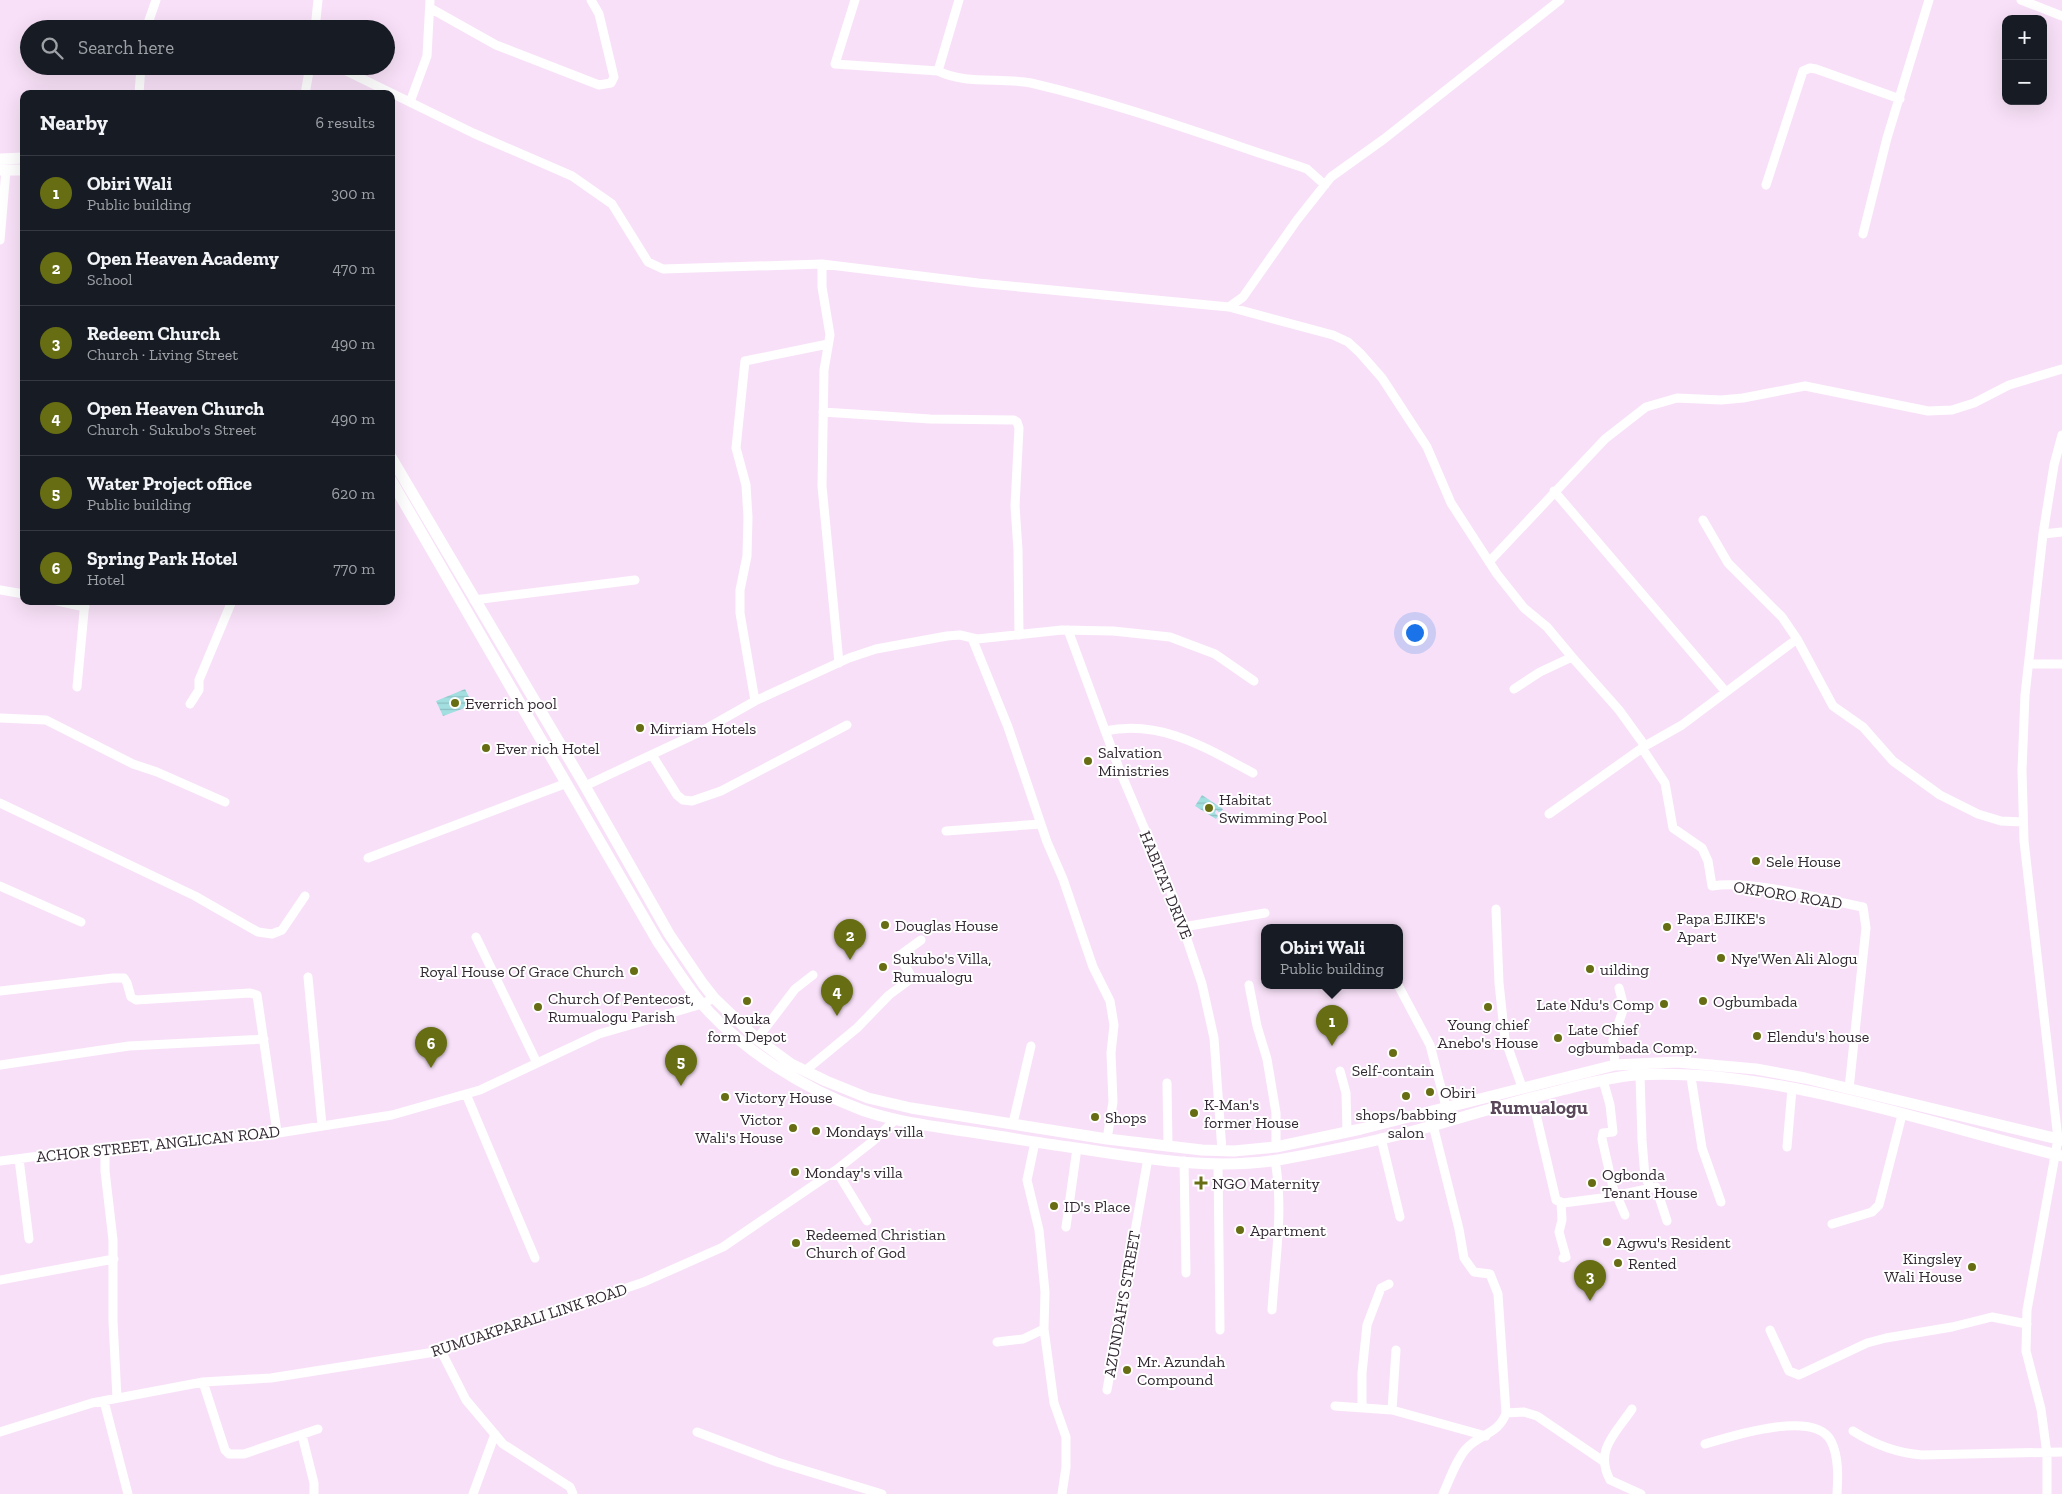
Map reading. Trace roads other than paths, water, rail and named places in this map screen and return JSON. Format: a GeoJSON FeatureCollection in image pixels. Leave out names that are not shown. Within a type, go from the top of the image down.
{"type":"FeatureCollection","features":[{"type":"Feature","properties":{"kind":"main road"},"geometry":{"type":"LineString","coordinates":[[0,159],[20,158]]}},
{"type":"Feature","properties":{"kind":"main road"},"geometry":{"type":"LineString","coordinates":[[3,170],[20,170]]}},
{"type":"Feature","properties":{"kind":"main road"},"geometry":{"type":"LineString","coordinates":[[395,464],[585,786],[669,934],[714,998],[757,1039],[791,1064],[868,1098],[911,1108],[1107,1139],[1222,1151],[1276,1147],[1347,1132],[1615,1065],[1677,1062],[1756,1069],[2060,1139]]}},
{"type":"Feature","properties":{"kind":"main road"},"geometry":{"type":"LineString","coordinates":[[395,489],[658,942],[702,1004],[733,1034],[785,1073],[820,1092],[864,1111],[896,1120],[1035,1142],[1148,1158],[1218,1164],[1275,1160],[1381,1138],[1603,1080],[1640,1075],[1678,1076],[1754,1082],[1792,1089],[2059,1155]]}},
{"type":"Feature","properties":{"kind":"street"},"geometry":{"type":"LineString","coordinates":[[149,20],[156,0]]}},
{"type":"Feature","properties":{"kind":"street"},"geometry":{"type":"LineString","coordinates":[[316,20],[318,0]]}},
{"type":"Feature","properties":{"kind":"street"},"geometry":{"type":"LineString","coordinates":[[410,102],[427,56],[430,4],[496,45],[599,85],[611,83],[614,77],[600,14],[591,0]]}},
{"type":"Feature","properties":{"kind":"street"},"geometry":{"type":"LineString","coordinates":[[855,0],[835,64],[938,71],[950,77],[1029,83],[1131,112],[1307,169],[1325,185]]}},
{"type":"Feature","properties":{"kind":"street"},"geometry":{"type":"LineString","coordinates":[[938,71],[959,0]]}},
{"type":"Feature","properties":{"kind":"street"},"geometry":{"type":"LineString","coordinates":[[1230,307],[1243,297],[1297,220],[1332,177],[1384,139],[1560,0]]}},
{"type":"Feature","properties":{"kind":"street"},"geometry":{"type":"LineString","coordinates":[[1863,234],[1888,138],[1929,0]]}},
{"type":"Feature","properties":{"kind":"street"},"geometry":{"type":"LineString","coordinates":[[2021,0],[2062,16]]}},
{"type":"Feature","properties":{"kind":"street"},"geometry":{"type":"LineString","coordinates":[[1766,185],[1803,71],[1816,68],[1900,99]]}},
{"type":"Feature","properties":{"kind":"street"},"geometry":{"type":"LineString","coordinates":[[140,90],[141,75]]}},
{"type":"Feature","properties":{"kind":"street"},"geometry":{"type":"LineString","coordinates":[[305,90],[308,75]]}},
{"type":"Feature","properties":{"kind":"street"},"geometry":{"type":"LineString","coordinates":[[354,75],[385,90]]}},
{"type":"Feature","properties":{"kind":"street"},"geometry":{"type":"LineString","coordinates":[[395,95],[473,133],[572,176],[612,204],[648,262],[663,269],[822,264],[978,283],[1230,307],[1333,334],[1348,342],[1382,378],[1427,447],[1451,503],[1489,562],[1524,608],[1547,627],[1619,710],[1643,747]]}},
{"type":"Feature","properties":{"kind":"street"},"geometry":{"type":"LineString","coordinates":[[0,240],[3,170]]}},
{"type":"Feature","properties":{"kind":"street"},"geometry":{"type":"LineString","coordinates":[[822,264],[822,287],[830,335],[824,370],[822,486],[839,663]]}},
{"type":"Feature","properties":{"kind":"street"},"geometry":{"type":"LineString","coordinates":[[755,701],[740,614],[740,590],[747,556],[748,517],[746,485],[736,448],[745,361],[828,344]]}},
{"type":"Feature","properties":{"kind":"street"},"geometry":{"type":"LineString","coordinates":[[1489,562],[1605,439],[1646,407],[1677,398],[1721,400],[1743,398],[1805,386],[1921,409],[1952,410],[1974,403],[2009,386],[2062,369]]}},
{"type":"Feature","properties":{"kind":"street"},"geometry":{"type":"LineString","coordinates":[[823,412],[930,420],[1014,420],[1017,422],[1019,428],[1015,506],[1018,550],[1019,635]]}},
{"type":"Feature","properties":{"kind":"street"},"geometry":{"type":"LineString","coordinates":[[2047,1494],[2047,1454],[2041,1409],[2026,1351],[2027,1310],[2059,1155],[2060,1139],[2024,841],[2022,770],[2029,664],[2043,534],[2054,465],[2062,435]]}},
{"type":"Feature","properties":{"kind":"street"},"geometry":{"type":"LineString","coordinates":[[1554,492],[1726,692]]}},
{"type":"Feature","properties":{"kind":"street"},"geometry":{"type":"LineString","coordinates":[[1703,520],[1728,563],[1782,617],[1833,706],[1863,727],[1893,761],[1940,795],[1978,814],[2001,821],[2023,822]]}},
{"type":"Feature","properties":{"kind":"street"},"geometry":{"type":"LineString","coordinates":[[2043,534],[2062,532]]}},
{"type":"Feature","properties":{"kind":"street"},"geometry":{"type":"LineString","coordinates":[[474,600],[635,580]]}},
{"type":"Feature","properties":{"kind":"street"},"geometry":{"type":"LineString","coordinates":[[0,590],[20,593]]}},
{"type":"Feature","properties":{"kind":"street"},"geometry":{"type":"LineString","coordinates":[[78,687],[85,605]]}},
{"type":"Feature","properties":{"kind":"street"},"geometry":{"type":"LineString","coordinates":[[190,704],[199,690],[199,680],[230,605]]}},
{"type":"Feature","properties":{"kind":"street"},"geometry":{"type":"LineString","coordinates":[[585,786],[702,731],[755,701],[839,663],[876,649],[947,636],[972,638],[1068,630],[1113,631],[1170,637],[1214,654],[1254,681]]}},
{"type":"Feature","properties":{"kind":"street","name":"HABITAT DRIVE"},"geometry":{"type":"LineString","coordinates":[[1068,630],[1120,771],[1183,927],[1202,984],[1214,1038],[1222,1151]]}},
{"type":"Feature","properties":{"kind":"street"},"geometry":{"type":"LineString","coordinates":[[972,638],[1004,715],[1093,967],[1110,1001],[1114,1025],[1111,1053],[1112,1102],[1107,1139]]}},
{"type":"Feature","properties":{"kind":"street"},"geometry":{"type":"LineString","coordinates":[[1549,814],[1643,747],[1682,725],[1796,640]]}},
{"type":"Feature","properties":{"kind":"street"},"geometry":{"type":"LineString","coordinates":[[1514,689],[1540,672],[1572,657]]}},
{"type":"Feature","properties":{"kind":"street"},"geometry":{"type":"LineString","coordinates":[[2029,664],[2062,664]]}},
{"type":"Feature","properties":{"kind":"street"},"geometry":{"type":"LineString","coordinates":[[0,718],[46,720],[133,764],[157,772],[225,802]]}},
{"type":"Feature","properties":{"kind":"street"},"geometry":{"type":"LineString","coordinates":[[652,755],[676,795],[683,800],[692,801],[721,791],[847,725]]}},
{"type":"Feature","properties":{"kind":"street"},"geometry":{"type":"LineString","coordinates":[[1105,731],[1133,727],[1162,731],[1200,745],[1253,773]]}},
{"type":"Feature","properties":{"kind":"street","name":"OKPORO ROAD"},"geometry":{"type":"LineString","coordinates":[[1643,747],[1665,783],[1673,828],[1702,848],[1708,862],[1712,886],[1722,885],[1766,889],[1863,907],[1866,928],[1849,1089]]}},
{"type":"Feature","properties":{"kind":"street"},"geometry":{"type":"LineString","coordinates":[[368,858],[567,783]]}},
{"type":"Feature","properties":{"kind":"street"},"geometry":{"type":"LineString","coordinates":[[0,803],[195,896],[258,932],[272,934],[282,930],[305,896]]}},
{"type":"Feature","properties":{"kind":"street"},"geometry":{"type":"LineString","coordinates":[[946,831],[1041,824]]}},
{"type":"Feature","properties":{"kind":"street"},"geometry":{"type":"LineString","coordinates":[[0,886],[81,922]]}},
{"type":"Feature","properties":{"kind":"street"},"geometry":{"type":"LineString","coordinates":[[1496,910],[1499,983],[1505,1039],[1522,1087]]}},
{"type":"Feature","properties":{"kind":"street"},"geometry":{"type":"LineString","coordinates":[[1183,927],[1265,914]]}},
{"type":"Feature","properties":{"kind":"street"},"geometry":{"type":"LineString","coordinates":[[476,937],[537,1063]]}},
{"type":"Feature","properties":{"kind":"street"},"geometry":{"type":"LineString","coordinates":[[806,1070],[857,1028],[889,995],[908,981],[910,974],[899,956],[921,940]]}},
{"type":"Feature","properties":{"kind":"street"},"geometry":{"type":"LineString","coordinates":[[757,1039],[796,989],[813,975]]}},
{"type":"Feature","properties":{"kind":"street"},"geometry":{"type":"LineString","coordinates":[[308,977],[322,1125]]}},
{"type":"Feature","properties":{"kind":"street"},"geometry":{"type":"LineString","coordinates":[[0,991],[124,978],[128,983],[131,997],[136,1000],[250,993],[257,995],[277,1132]]}},
{"type":"Feature","properties":{"kind":"street"},"geometry":{"type":"LineString","coordinates":[[1249,985],[1255,1021],[1266,1049],[1272,1085],[1276,1147]]}},
{"type":"Feature","properties":{"kind":"street"},"geometry":{"type":"LineString","coordinates":[[1615,1065],[1613,1040],[1624,1007],[1619,988]]}},
{"type":"Feature","properties":{"kind":"street"},"geometry":{"type":"LineString","coordinates":[[1400,989],[1430,1045],[1441,1097],[1446,1107]]}},
{"type":"Feature","properties":{"kind":"street","name":"ACHOR STREET, ANGLICAN ROAD"},"geometry":{"type":"LineString","coordinates":[[0,1161],[126,1145],[171,1145],[212,1139],[253,1137],[392,1115],[466,1094],[599,1034],[702,1004],[714,998]]}},
{"type":"Feature","properties":{"kind":"street"},"geometry":{"type":"LineString","coordinates":[[0,1065],[122,1047],[264,1040]]}},
{"type":"Feature","properties":{"kind":"street"},"geometry":{"type":"LineString","coordinates":[[1012,1123],[1031,1046]]}},
{"type":"Feature","properties":{"kind":"street"},"geometry":{"type":"LineString","coordinates":[[1677,1062],[1678,1076]]}},
{"type":"Feature","properties":{"kind":"street"},"geometry":{"type":"LineString","coordinates":[[1340,1071],[1346,1093],[1347,1132]]}},
{"type":"Feature","properties":{"kind":"street"},"geometry":{"type":"LineString","coordinates":[[1640,1075],[1645,1177],[1651,1188]]}},
{"type":"Feature","properties":{"kind":"street"},"geometry":{"type":"LineString","coordinates":[[1691,1077],[1707,1169],[1721,1202]]}},
{"type":"Feature","properties":{"kind":"street"},"geometry":{"type":"LineString","coordinates":[[1603,1080],[1610,1104],[1613,1132],[1604,1133],[1602,1139],[1616,1196],[1625,1215]]}},
{"type":"Feature","properties":{"kind":"street"},"geometry":{"type":"LineString","coordinates":[[1168,1083],[1168,1146]]}},
{"type":"Feature","properties":{"kind":"street"},"geometry":{"type":"LineString","coordinates":[[1787,1147],[1792,1089]]}},
{"type":"Feature","properties":{"kind":"street"},"geometry":{"type":"LineString","coordinates":[[466,1094],[535,1258]]}},
{"type":"Feature","properties":{"kind":"street"},"geometry":{"type":"LineString","coordinates":[[1532,1097],[1551,1186],[1556,1200],[1561,1202],[1616,1196],[1656,1187],[1667,1221]]}},
{"type":"Feature","properties":{"kind":"street"},"geometry":{"type":"LineString","coordinates":[[1832,1224],[1872,1212],[1879,1205],[1902,1115]]}},
{"type":"Feature","properties":{"kind":"street","name":"RUMUAKPARALI LINK ROAD"},"geometry":{"type":"LineString","coordinates":[[0,1432],[104,1401],[203,1382],[271,1378],[441,1351],[644,1282],[723,1247],[836,1170],[896,1120]]}},
{"type":"Feature","properties":{"kind":"street"},"geometry":{"type":"LineString","coordinates":[[1433,1125],[1459,1229],[1464,1258],[1474,1272],[1490,1274],[1498,1294],[1506,1414],[1504,1422],[1486,1436],[1468,1446],[1443,1494]]}},
{"type":"Feature","properties":{"kind":"street"},"geometry":{"type":"LineString","coordinates":[[1381,1138],[1400,1217]]}},
{"type":"Feature","properties":{"kind":"street"},"geometry":{"type":"LineString","coordinates":[[1035,1142],[1027,1180],[1039,1230],[1045,1292],[1044,1329],[1054,1403],[1066,1437],[1066,1467],[1062,1494]]}},
{"type":"Feature","properties":{"kind":"street"},"geometry":{"type":"LineString","coordinates":[[105,1148],[114,1258],[113,1321],[117,1398]]}},
{"type":"Feature","properties":{"kind":"street"},"geometry":{"type":"LineString","coordinates":[[1066,1227],[1077,1148]]}},
{"type":"Feature","properties":{"kind":"street","name":"AZUNDAH'S STREET"},"geometry":{"type":"LineString","coordinates":[[1107,1390],[1148,1158]]}},
{"type":"Feature","properties":{"kind":"street"},"geometry":{"type":"LineString","coordinates":[[19,1159],[29,1239]]}},
{"type":"Feature","properties":{"kind":"street"},"geometry":{"type":"LineString","coordinates":[[1272,1310],[1279,1209],[1279,1180],[1275,1160]]}},
{"type":"Feature","properties":{"kind":"street"},"geometry":{"type":"LineString","coordinates":[[1184,1161],[1186,1273]]}},
{"type":"Feature","properties":{"kind":"street"},"geometry":{"type":"LineString","coordinates":[[1218,1164],[1220,1330]]}},
{"type":"Feature","properties":{"kind":"street"},"geometry":{"type":"LineString","coordinates":[[836,1170],[867,1221]]}},
{"type":"Feature","properties":{"kind":"street"},"geometry":{"type":"LineString","coordinates":[[1561,1202],[1562,1220],[1559,1232],[1566,1257],[1563,1258]]}},
{"type":"Feature","properties":{"kind":"street"},"geometry":{"type":"LineString","coordinates":[[0,1280],[114,1258]]}},
{"type":"Feature","properties":{"kind":"street"},"geometry":{"type":"LineString","coordinates":[[1362,1407],[1362,1373],[1367,1325],[1381,1288],[1389,1284]]}},
{"type":"Feature","properties":{"kind":"street"},"geometry":{"type":"LineString","coordinates":[[1770,1330],[1789,1371],[1798,1375],[1867,1343],[1886,1338],[1952,1327],[1992,1317],[2027,1324]]}},
{"type":"Feature","properties":{"kind":"street"},"geometry":{"type":"LineString","coordinates":[[997,1342],[1023,1339],[1044,1329]]}},
{"type":"Feature","properties":{"kind":"street"},"geometry":{"type":"LineString","coordinates":[[1392,1410],[1396,1350]]}},
{"type":"Feature","properties":{"kind":"street"},"geometry":{"type":"LineString","coordinates":[[441,1351],[466,1400],[503,1444],[570,1488],[573,1494]]}},
{"type":"Feature","properties":{"kind":"street"},"geometry":{"type":"LineString","coordinates":[[203,1382],[225,1450],[229,1454],[244,1454],[318,1429]]}},
{"type":"Feature","properties":{"kind":"street"},"geometry":{"type":"LineString","coordinates":[[104,1401],[128,1494]]}},
{"type":"Feature","properties":{"kind":"street"},"geometry":{"type":"LineString","coordinates":[[1335,1406],[1392,1410],[1486,1436]]}},
{"type":"Feature","properties":{"kind":"street"},"geometry":{"type":"LineString","coordinates":[[1632,1409],[1604,1450],[1604,1461],[1610,1480],[1641,1494]]}},
{"type":"Feature","properties":{"kind":"street"},"geometry":{"type":"LineString","coordinates":[[1506,1414],[1524,1412],[1537,1416],[1604,1461]]}},
{"type":"Feature","properties":{"kind":"street"},"geometry":{"type":"LineString","coordinates":[[1705,1444],[1758,1428],[1812,1426],[1822,1431],[1831,1441],[1838,1470],[1837,1494]]}},
{"type":"Feature","properties":{"kind":"street"},"geometry":{"type":"LineString","coordinates":[[1852,1431],[1874,1444],[1905,1454],[1922,1456],[2047,1454],[2062,1452]]}},
{"type":"Feature","properties":{"kind":"street"},"geometry":{"type":"LineString","coordinates":[[697,1432],[776,1462],[877,1493]]}},
{"type":"Feature","properties":{"kind":"street"},"geometry":{"type":"LineString","coordinates":[[302,1434],[314,1484],[314,1494]]}},
{"type":"Feature","properties":{"kind":"street"},"geometry":{"type":"LineString","coordinates":[[473,1494],[494,1434]]}},
{"type":"Feature","properties":{"kind":"place","name":"Everrich pool"},"geometry":{"type":"Point","coordinates":[455,703]}},
{"type":"Feature","properties":{"kind":"place","name":"Mirriam Hotels"},"geometry":{"type":"Point","coordinates":[640,728]}},
{"type":"Feature","properties":{"kind":"place","name":"Ever rich Hotel"},"geometry":{"type":"Point","coordinates":[486,748]}},
{"type":"Feature","properties":{"kind":"place","name":"Salvation Ministries"},"geometry":{"type":"Point","coordinates":[1088,761]}},
{"type":"Feature","properties":{"kind":"place","name":"Habitat Swimming Pool"},"geometry":{"type":"Point","coordinates":[1209,808]}},
{"type":"Feature","properties":{"kind":"place","name":"Sele House"},"geometry":{"type":"Point","coordinates":[1756,861]}},
{"type":"Feature","properties":{"kind":"place","name":"Douglas House"},"geometry":{"type":"Point","coordinates":[885,925]}},
{"type":"Feature","properties":{"kind":"place","name":"Papa EJIKE's Apart"},"geometry":{"type":"Point","coordinates":[1667,927]}},
{"type":"Feature","properties":{"kind":"place","name":"Nye'Wen Ali Alogu"},"geometry":{"type":"Point","coordinates":[1721,958]}},
{"type":"Feature","properties":{"kind":"place","name":"Open Heaven Academy"},"geometry":{"type":"Point","coordinates":[850,960]}},
{"type":"Feature","properties":{"kind":"place","name":"Sukubo's Villa, Rumualogu"},"geometry":{"type":"Point","coordinates":[883,967]}},
{"type":"Feature","properties":{"kind":"place","name":"uilding"},"geometry":{"type":"Point","coordinates":[1590,969]}},
{"type":"Feature","properties":{"kind":"place","name":"Royal House Of Grace Church"},"geometry":{"type":"Point","coordinates":[634,971]}},
{"type":"Feature","properties":{"kind":"place","name":"Mouka form Depot"},"geometry":{"type":"Point","coordinates":[747,1001]}},
{"type":"Feature","properties":{"kind":"place","name":"Ogbumbada"},"geometry":{"type":"Point","coordinates":[1703,1001]}},
{"type":"Feature","properties":{"kind":"place","name":"Late Ndu's Comp"},"geometry":{"type":"Point","coordinates":[1664,1004]}},
{"type":"Feature","properties":{"kind":"place","name":"Church Of Pentecost, Rumualogu Parish"},"geometry":{"type":"Point","coordinates":[538,1007]}},
{"type":"Feature","properties":{"kind":"place","name":"Young chief Anebo's House"},"geometry":{"type":"Point","coordinates":[1488,1007]}},
{"type":"Feature","properties":{"kind":"place","name":"Open Heaven Church"},"geometry":{"type":"Point","coordinates":[837,1016]}},
{"type":"Feature","properties":{"kind":"place","name":"Elendu's house"},"geometry":{"type":"Point","coordinates":[1757,1036]}},
{"type":"Feature","properties":{"kind":"place","name":"Late Chief ogbumbada Comp."},"geometry":{"type":"Point","coordinates":[1558,1038]}},
{"type":"Feature","properties":{"kind":"place","name":"Obiri Wali"},"geometry":{"type":"Point","coordinates":[1332,1046]}},
{"type":"Feature","properties":{"kind":"place","name":"Self-contain"},"geometry":{"type":"Point","coordinates":[1393,1053]}},
{"type":"Feature","properties":{"kind":"place","name":"Spring Park Hotel"},"geometry":{"type":"Point","coordinates":[431,1068]}},
{"type":"Feature","properties":{"kind":"place","name":"Water Project office"},"geometry":{"type":"Point","coordinates":[681,1086]}},
{"type":"Feature","properties":{"kind":"place","name":"Obiri"},"geometry":{"type":"Point","coordinates":[1430,1092]}},
{"type":"Feature","properties":{"kind":"place","name":"shops/babbing salon"},"geometry":{"type":"Point","coordinates":[1406,1096]}},
{"type":"Feature","properties":{"kind":"place","name":"Victory House"},"geometry":{"type":"Point","coordinates":[725,1097]}},
{"type":"Feature","properties":{"kind":"place","name":"K-Man's former House"},"geometry":{"type":"Point","coordinates":[1194,1113]}},
{"type":"Feature","properties":{"kind":"place","name":"Shops"},"geometry":{"type":"Point","coordinates":[1095,1117]}},
{"type":"Feature","properties":{"kind":"place","name":"Victor Wali's House"},"geometry":{"type":"Point","coordinates":[793,1128]}},
{"type":"Feature","properties":{"kind":"place","name":"Mondays' villa"},"geometry":{"type":"Point","coordinates":[816,1131]}},
{"type":"Feature","properties":{"kind":"place","name":"Monday's villa"},"geometry":{"type":"Point","coordinates":[795,1172]}},
{"type":"Feature","properties":{"kind":"place","name":"NGO Maternity"},"geometry":{"type":"Point","coordinates":[1201,1183]}},
{"type":"Feature","properties":{"kind":"place","name":"Ogbonda Tenant House"},"geometry":{"type":"Point","coordinates":[1592,1183]}},
{"type":"Feature","properties":{"kind":"place","name":"ID's Place"},"geometry":{"type":"Point","coordinates":[1054,1206]}},
{"type":"Feature","properties":{"kind":"place","name":"Apartment"},"geometry":{"type":"Point","coordinates":[1240,1230]}},
{"type":"Feature","properties":{"kind":"place","name":"Agwu's Resident"},"geometry":{"type":"Point","coordinates":[1607,1242]}},
{"type":"Feature","properties":{"kind":"place","name":"Redeemed Christian Church of God"},"geometry":{"type":"Point","coordinates":[796,1243]}},
{"type":"Feature","properties":{"kind":"place","name":"Rented"},"geometry":{"type":"Point","coordinates":[1618,1263]}},
{"type":"Feature","properties":{"kind":"place","name":"Kingsley Wali House"},"geometry":{"type":"Point","coordinates":[1972,1267]}},
{"type":"Feature","properties":{"kind":"place","name":"Redeem Church"},"geometry":{"type":"Point","coordinates":[1590,1301]}},
{"type":"Feature","properties":{"kind":"place","name":"Mr. Azundah Compound"},"geometry":{"type":"Point","coordinates":[1127,1370]}},
{"type":"Feature","properties":{"kind":"district","name":"Rumualogu"},"geometry":{"type":"Point","coordinates":[1539,1107]}}]}
